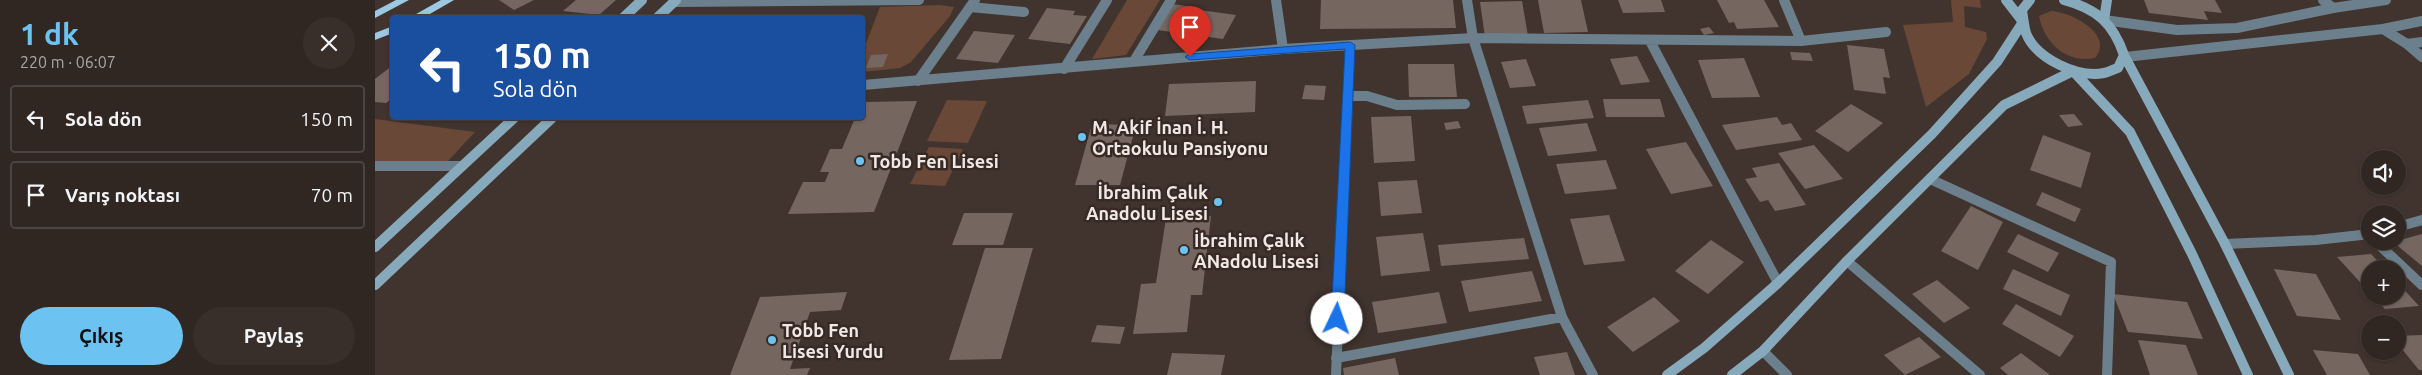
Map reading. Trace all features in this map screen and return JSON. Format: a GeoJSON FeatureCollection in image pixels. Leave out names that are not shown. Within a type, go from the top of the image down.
{"type":"FeatureCollection","features":[{"type":"Feature","properties":{"kind":"main road"},"geometry":{"type":"LineString","coordinates":[[375,15],[404,0]]}},
{"type":"Feature","properties":{"kind":"main road"},"geometry":{"type":"LineString","coordinates":[[420,15],[449,0]]}},
{"type":"Feature","properties":{"kind":"main road"},"geometry":{"type":"LineString","coordinates":[[626,15],[641,0]]}},
{"type":"Feature","properties":{"kind":"main road"},"geometry":{"type":"LineString","coordinates":[[2005,0],[2023,22]]}},
{"type":"Feature","properties":{"kind":"main road"},"geometry":{"type":"LineString","coordinates":[[2030,0],[2022,10],[2023,22],[2029,37],[2037,48],[2062,67],[2073,71],[2098,74],[2112,72],[2119,68],[2125,58]]}},
{"type":"Feature","properties":{"kind":"main road"},"geometry":{"type":"LineString","coordinates":[[2064,0],[2088,9],[2105,20],[2122,43],[2125,58],[2225,244],[2289,375]]}},
{"type":"Feature","properties":{"kind":"main road"},"geometry":{"type":"LineString","coordinates":[[2105,20],[2107,0]]}},
{"type":"Feature","properties":{"kind":"main road"},"geometry":{"type":"LineString","coordinates":[[660,15],[675,1]]}},
{"type":"Feature","properties":{"kind":"main road"},"geometry":{"type":"LineString","coordinates":[[1667,375],[1704,348],[1778,283],[1932,134],[1997,62],[2023,22]]}},
{"type":"Feature","properties":{"kind":"main road"},"geometry":{"type":"LineString","coordinates":[[375,37],[390,30]]}},
{"type":"Feature","properties":{"kind":"main road"},"geometry":{"type":"LineString","coordinates":[[1732,375],[1763,351],[1847,261],[2004,105],[2073,71]]}},
{"type":"Feature","properties":{"kind":"main road"},"geometry":{"type":"LineString","coordinates":[[2073,71],[2130,132],[2192,254],[2248,375]]}},
{"type":"Feature","properties":{"kind":"main road"},"geometry":{"type":"LineString","coordinates":[[375,247],[512,120]]}},
{"type":"Feature","properties":{"kind":"main road"},"geometry":{"type":"LineString","coordinates":[[375,285],[550,120]]}},
{"type":"Feature","properties":{"kind":"street"},"geometry":{"type":"LineString","coordinates":[[675,1],[919,0]]}},
{"type":"Feature","properties":{"kind":"street"},"geometry":{"type":"LineString","coordinates":[[1064,69],[1107,0]]}},
{"type":"Feature","properties":{"kind":"street"},"geometry":{"type":"LineString","coordinates":[[1134,61],[1171,0]]}},
{"type":"Feature","properties":{"kind":"street"},"geometry":{"type":"LineString","coordinates":[[1276,0],[1283,49]]}},
{"type":"Feature","properties":{"kind":"street"},"geometry":{"type":"LineString","coordinates":[[1467,0],[1473,38],[1562,316],[1593,375]]}},
{"type":"Feature","properties":{"kind":"street"},"geometry":{"type":"LineString","coordinates":[[1784,0],[1801,40]]}},
{"type":"Feature","properties":{"kind":"street"},"geometry":{"type":"LineString","coordinates":[[2323,0],[2333,8]]}},
{"type":"Feature","properties":{"kind":"street"},"geometry":{"type":"LineString","coordinates":[[2105,20],[2177,30],[2237,28],[2333,8],[2387,0]]}},
{"type":"Feature","properties":{"kind":"street"},"geometry":{"type":"LineString","coordinates":[[918,81],[972,4],[1023,12]]}},
{"type":"Feature","properties":{"kind":"street"},"geometry":{"type":"LineString","coordinates":[[2125,58],[2383,29],[2422,21]]}},
{"type":"Feature","properties":{"kind":"street"},"geometry":{"type":"LineString","coordinates":[[2383,29],[2407,44],[2422,57]]}},
{"type":"Feature","properties":{"kind":"street"},"geometry":{"type":"LineString","coordinates":[[865,84],[1064,69],[1134,61],[1283,49],[1473,38],[1650,41],[1801,40],[1886,32]]}},
{"type":"Feature","properties":{"kind":"street"},"geometry":{"type":"LineString","coordinates":[[1650,41],[1778,283]]}},
{"type":"Feature","properties":{"kind":"street"},"geometry":{"type":"LineString","coordinates":[[2407,44],[2422,42]]}},
{"type":"Feature","properties":{"kind":"street"},"geometry":{"type":"LineString","coordinates":[[1336,375],[1350,45]]}},
{"type":"Feature","properties":{"kind":"street"},"geometry":{"type":"LineString","coordinates":[[1348,96],[1367,96],[1397,105],[1465,104]]}},
{"type":"Feature","properties":{"kind":"street"},"geometry":{"type":"LineString","coordinates":[[375,166],[462,166]]}},
{"type":"Feature","properties":{"kind":"street"},"geometry":{"type":"LineString","coordinates":[[1930,179],[2111,262],[2107,375]]}},
{"type":"Feature","properties":{"kind":"street"},"geometry":{"type":"LineString","coordinates":[[2406,224],[2422,220]]}},
{"type":"Feature","properties":{"kind":"street"},"geometry":{"type":"LineString","coordinates":[[2225,244],[2361,237]]}},
{"type":"Feature","properties":{"kind":"street"},"geometry":{"type":"LineString","coordinates":[[2385,250],[2422,285]]}},
{"type":"Feature","properties":{"kind":"street"},"geometry":{"type":"LineString","coordinates":[[1847,261],[1980,375]]}},
{"type":"Feature","properties":{"kind":"street"},"geometry":{"type":"LineString","coordinates":[[1336,358],[1562,316]]}},
{"type":"Feature","properties":{"kind":"street"},"geometry":{"type":"LineString","coordinates":[[1763,351],[1787,375]]}},
{"type":"Feature","properties":{"kind":"shaded area"},"geometry":{"type":"Polygon","coordinates":[[[1127,0],[1160,0],[1126,55],[1092,59],[1127,0]]]}},
{"type":"Feature","properties":{"kind":"shaded area"},"geometry":{"type":"Polygon","coordinates":[[[1951,0],[1980,0],[1981,8],[1964,6],[1965,27],[1986,32],[1987,39],[1969,74],[1926,107],[1903,25],[1953,22],[1951,0]]]}},
{"type":"Feature","properties":{"kind":"shaded area"},"geometry":{"type":"Polygon","coordinates":[[[940,5],[954,7],[950,16],[911,62],[900,68],[865,72],[865,46],[880,7],[940,5]]]}},
{"type":"Feature","properties":{"kind":"shaded area"},"geometry":{"type":"Polygon","coordinates":[[[2051,11],[2069,15],[2079,20],[2095,33],[2100,49],[2095,58],[2075,58],[2058,49],[2052,43],[2046,35],[2039,16],[2051,11]]]}},
{"type":"Feature","properties":{"kind":"shaded area"},"geometry":{"type":"Polygon","coordinates":[[[947,100],[987,101],[968,143],[927,141],[947,100]]]}},
{"type":"Feature","properties":{"kind":"shaded area"},"geometry":{"type":"Polygon","coordinates":[[[375,119],[475,132],[447,162],[375,161],[375,119]]]}},
{"type":"Feature","properties":{"kind":"shaded area"},"geometry":{"type":"Polygon","coordinates":[[[929,147],[963,149],[945,186],[910,184],[929,147]]]}},
{"type":"Feature","properties":{"kind":"building"},"geometry":{"type":"Polygon","coordinates":[[[499,0],[534,0],[514,10],[499,0]]]}},
{"type":"Feature","properties":{"kind":"building"},"geometry":{"type":"Polygon","coordinates":[[[576,0],[616,0],[599,15],[563,11],[576,0]]]}},
{"type":"Feature","properties":{"kind":"building"},"geometry":{"type":"Polygon","coordinates":[[[1321,0],[1453,0],[1456,28],[1320,29],[1321,0]]]}},
{"type":"Feature","properties":{"kind":"building"},"geometry":{"type":"Polygon","coordinates":[[[1538,0],[1581,0],[1588,32],[1544,33],[1538,0]]]}},
{"type":"Feature","properties":{"kind":"building"},"geometry":{"type":"Polygon","coordinates":[[[1618,0],[1661,0],[1665,12],[1623,13],[1618,0]]]}},
{"type":"Feature","properties":{"kind":"building"},"geometry":{"type":"Polygon","coordinates":[[[1717,0],[1764,0],[1779,27],[1737,29],[1734,22],[1729,23],[1717,0]]]}},
{"type":"Feature","properties":{"kind":"building"},"geometry":{"type":"Polygon","coordinates":[[[2144,0],[2215,0],[2222,13],[2204,11],[2208,20],[2149,13],[2144,0]]]}},
{"type":"Feature","properties":{"kind":"building"},"geometry":{"type":"Polygon","coordinates":[[[1522,1],[1528,36],[1485,37],[1480,2],[1522,1]]]}},
{"type":"Feature","properties":{"kind":"building"},"geometry":{"type":"Polygon","coordinates":[[[1165,3],[1236,15],[1223,39],[1150,29],[1165,3]]]}},
{"type":"Feature","properties":{"kind":"building"},"geometry":{"type":"Polygon","coordinates":[[[1047,8],[1075,11],[1073,15],[1087,16],[1070,44],[1028,39],[1047,8]]]}},
{"type":"Feature","properties":{"kind":"building"},"geometry":{"type":"Polygon","coordinates":[[[1709,27],[1714,33],[1704,35],[1700,29],[1709,27]]]}},
{"type":"Feature","properties":{"kind":"building"},"geometry":{"type":"Polygon","coordinates":[[[974,31],[1015,35],[998,63],[956,59],[974,31]]]}},
{"type":"Feature","properties":{"kind":"building"},"geometry":{"type":"Polygon","coordinates":[[[1847,45],[1884,49],[1890,78],[1883,77],[1886,94],[1854,90],[1847,45]]]}},
{"type":"Feature","properties":{"kind":"building"},"geometry":{"type":"Polygon","coordinates":[[[1790,52],[1810,53],[1813,61],[1792,60],[1790,52]]]}},
{"type":"Feature","properties":{"kind":"building"},"geometry":{"type":"Polygon","coordinates":[[[888,54],[883,67],[866,68],[871,55],[888,54]]]}},
{"type":"Feature","properties":{"kind":"building"},"geometry":{"type":"Polygon","coordinates":[[[1637,56],[1650,82],[1621,85],[1610,59],[1637,56]]]}},
{"type":"Feature","properties":{"kind":"building"},"geometry":{"type":"Polygon","coordinates":[[[1744,58],[1760,97],[1712,98],[1698,60],[1744,58]]]}},
{"type":"Feature","properties":{"kind":"building"},"geometry":{"type":"Polygon","coordinates":[[[1526,59],[1536,86],[1510,88],[1501,62],[1526,59]]]}},
{"type":"Feature","properties":{"kind":"building"},"geometry":{"type":"Polygon","coordinates":[[[1408,64],[1454,64],[1457,97],[1409,97],[1408,64]]]}},
{"type":"Feature","properties":{"kind":"building"},"geometry":{"type":"Polygon","coordinates":[[[390,67],[390,100],[386,103],[375,102],[375,79],[390,67]]]}},
{"type":"Feature","properties":{"kind":"building"},"geometry":{"type":"Polygon","coordinates":[[[1256,81],[1255,112],[1165,116],[1169,84],[1256,81]]]}},
{"type":"Feature","properties":{"kind":"building"},"geometry":{"type":"Polygon","coordinates":[[[1305,85],[1326,86],[1324,100],[1302,99],[1305,85]]]}},
{"type":"Feature","properties":{"kind":"building"},"geometry":{"type":"Polygon","coordinates":[[[1603,99],[1660,99],[1665,117],[1606,117],[1603,99]]]}},
{"type":"Feature","properties":{"kind":"building"},"geometry":{"type":"Polygon","coordinates":[[[1588,100],[1594,118],[1527,124],[1522,106],[1588,100]]]}},
{"type":"Feature","properties":{"kind":"building","name":"Tobb Fen Lisesi"},"geometry":{"type":"Polygon","coordinates":[[[917,101],[874,212],[788,214],[803,182],[825,182],[829,172],[820,172],[830,149],[842,149],[854,120],[865,120],[865,102],[917,101]]]}},
{"type":"Feature","properties":{"kind":"building"},"geometry":{"type":"Polygon","coordinates":[[[1851,104],[1883,123],[1848,152],[1815,131],[1851,104]]]}},
{"type":"Feature","properties":{"kind":"building"},"geometry":{"type":"Polygon","coordinates":[[[2074,114],[2083,125],[2068,127],[2059,115],[2074,114]]]}},
{"type":"Feature","properties":{"kind":"building"},"geometry":{"type":"Polygon","coordinates":[[[1411,116],[1415,161],[1374,163],[1371,117],[1411,116]]]}},
{"type":"Feature","properties":{"kind":"building"},"geometry":{"type":"Polygon","coordinates":[[[1777,117],[1782,125],[1791,123],[1802,140],[1736,150],[1722,125],[1777,117]]]}},
{"type":"Feature","properties":{"kind":"building"},"geometry":{"type":"Polygon","coordinates":[[[1458,121],[1461,128],[1446,130],[1444,123],[1458,121]]]}},
{"type":"Feature","properties":{"kind":"building"},"geometry":{"type":"Polygon","coordinates":[[[1587,123],[1597,151],[1548,156],[1539,128],[1587,123]]]}},
{"type":"Feature","properties":{"kind":"building"},"geometry":{"type":"Polygon","coordinates":[[[1092,124],[1136,125],[1120,185],[1075,185],[1092,124]]]}},
{"type":"Feature","properties":{"kind":"building"},"geometry":{"type":"Polygon","coordinates":[[[2043,135],[2091,153],[2081,188],[2030,170],[2043,135]]]}},
{"type":"Feature","properties":{"kind":"building"},"geometry":{"type":"Polygon","coordinates":[[[1686,142],[1713,186],[1671,194],[1646,149],[1686,142]]]}},
{"type":"Feature","properties":{"kind":"building"},"geometry":{"type":"Polygon","coordinates":[[[1814,145],[1843,179],[1805,189],[1778,153],[1814,145]]]}},
{"type":"Feature","properties":{"kind":"building"},"geometry":{"type":"Polygon","coordinates":[[[1606,160],[1617,189],[1565,194],[1556,164],[1606,160]]]}},
{"type":"Feature","properties":{"kind":"building"},"geometry":{"type":"Polygon","coordinates":[[[1779,163],[1806,205],[1775,211],[1768,200],[1760,202],[1745,179],[1757,177],[1752,168],[1779,163]]]}},
{"type":"Feature","properties":{"kind":"building"},"geometry":{"type":"Polygon","coordinates":[[[1417,180],[1422,213],[1381,216],[1378,182],[1417,180]]]}},
{"type":"Feature","properties":{"kind":"building"},"geometry":{"type":"Polygon","coordinates":[[[2042,192],[2081,209],[2075,222],[2036,205],[2042,192]]]}},
{"type":"Feature","properties":{"kind":"building"},"geometry":{"type":"Polygon","coordinates":[[[1971,206],[2003,222],[1978,270],[1941,251],[1971,206]]]}},
{"type":"Feature","properties":{"kind":"building"},"geometry":{"type":"Polygon","coordinates":[[[964,213],[1013,213],[1003,245],[952,245],[964,213]]]}},
{"type":"Feature","properties":{"kind":"building"},"geometry":{"type":"Polygon","coordinates":[[[1609,215],[1625,261],[1584,265],[1570,219],[1609,215]]]}},
{"type":"Feature","properties":{"kind":"building","name":"İbrahim Çalık ANadolu Lisesi"},"geometry":{"type":"Polygon","coordinates":[[[1211,216],[1202,295],[1191,295],[1187,332],[1133,334],[1141,284],[1156,283],[1166,218],[1211,216]]]}},
{"type":"Feature","properties":{"kind":"building"},"geometry":{"type":"Polygon","coordinates":[[[1423,233],[1430,271],[1381,276],[1376,237],[1423,233]]]}},
{"type":"Feature","properties":{"kind":"building"},"geometry":{"type":"Polygon","coordinates":[[[2018,234],[2059,253],[2048,272],[2007,252],[2018,234]]]}},
{"type":"Feature","properties":{"kind":"building"},"geometry":{"type":"Polygon","coordinates":[[[2422,234],[2422,266],[2403,250],[2406,250],[2406,238],[2422,234]]]}},
{"type":"Feature","properties":{"kind":"building"},"geometry":{"type":"Polygon","coordinates":[[[1524,238],[1529,259],[1441,266],[1438,245],[1524,238]]]}},
{"type":"Feature","properties":{"kind":"building"},"geometry":{"type":"Polygon","coordinates":[[[1711,240],[1744,262],[1708,294],[1675,271],[1711,240]]]}},
{"type":"Feature","properties":{"kind":"building"},"geometry":{"type":"Polygon","coordinates":[[[985,248],[1033,248],[1001,359],[949,360],[985,248]]]}},
{"type":"Feature","properties":{"kind":"building"},"geometry":{"type":"Polygon","coordinates":[[[2371,254],[2377,260],[2361,260],[2361,283],[2337,257],[2371,254]]]}},
{"type":"Feature","properties":{"kind":"building"},"geometry":{"type":"Polygon","coordinates":[[[2013,269],[2070,295],[2061,316],[2003,289],[2013,269]]]}},
{"type":"Feature","properties":{"kind":"building"},"geometry":{"type":"Polygon","coordinates":[[[2274,269],[2316,274],[2341,320],[2297,316],[2274,269]]]}},
{"type":"Feature","properties":{"kind":"building"},"geometry":{"type":"Polygon","coordinates":[[[1532,271],[1542,301],[1469,312],[1461,281],[1532,271]]]}},
{"type":"Feature","properties":{"kind":"building"},"geometry":{"type":"Polygon","coordinates":[[[1937,280],[1970,308],[1944,323],[1912,294],[1937,280]]]}},
{"type":"Feature","properties":{"kind":"building","name":"Tobb Fen Lisesi Yurdu"},"geometry":{"type":"Polygon","coordinates":[[[847,292],[841,310],[810,312],[790,369],[810,368],[807,375],[730,375],[760,297],[847,292]]]}},
{"type":"Feature","properties":{"kind":"building"},"geometry":{"type":"Polygon","coordinates":[[[1439,292],[1447,323],[1378,333],[1372,302],[1439,292]]]}},
{"type":"Feature","properties":{"kind":"building"},"geometry":{"type":"Polygon","coordinates":[[[2406,292],[2419,306],[2385,309],[2381,305],[2406,305],[2406,292]]]}},
{"type":"Feature","properties":{"kind":"building"},"geometry":{"type":"Polygon","coordinates":[[[2113,294],[2187,302],[2203,339],[2128,332],[2113,294]]]}},
{"type":"Feature","properties":{"kind":"building"},"geometry":{"type":"Polygon","coordinates":[[[1654,297],[1680,321],[1633,352],[1607,327],[1654,297]]]}},
{"type":"Feature","properties":{"kind":"building"},"geometry":{"type":"Polygon","coordinates":[[[2016,304],[2074,336],[2060,357],[2002,324],[2016,304]]]}},
{"type":"Feature","properties":{"kind":"building"},"geometry":{"type":"Polygon","coordinates":[[[1097,325],[1125,327],[1120,344],[1091,342],[1097,325]]]}},
{"type":"Feature","properties":{"kind":"building"},"geometry":{"type":"Polygon","coordinates":[[[2422,335],[2422,370],[2419,370],[2406,354],[2406,336],[2422,335]]]}},
{"type":"Feature","properties":{"kind":"building"},"geometry":{"type":"Polygon","coordinates":[[[1919,337],[1941,357],[1905,375],[1884,355],[1919,337]]]}},
{"type":"Feature","properties":{"kind":"building"},"geometry":{"type":"Polygon","coordinates":[[[2138,340],[2186,345],[2198,375],[2150,375],[2138,340]]]}},
{"type":"Feature","properties":{"kind":"building"},"geometry":{"type":"Polygon","coordinates":[[[2313,350],[2358,354],[2370,375],[2327,375],[2313,350]]]}},
{"type":"Feature","properties":{"kind":"building"},"geometry":{"type":"Polygon","coordinates":[[[1567,352],[1575,375],[1540,375],[1534,357],[1567,352]]]}},
{"type":"Feature","properties":{"kind":"building"},"geometry":{"type":"Polygon","coordinates":[[[1172,353],[1225,355],[1221,375],[1167,375],[1172,353]]]}},
{"type":"Feature","properties":{"kind":"building"},"geometry":{"type":"Polygon","coordinates":[[[2021,353],[2050,375],[2008,375],[2000,368],[2021,353]]]}},
{"type":"Feature","properties":{"kind":"building"},"geometry":{"type":"Polygon","coordinates":[[[1395,358],[1399,375],[1344,375],[1343,368],[1395,358]]]}},
{"type":"Feature","properties":{"kind":"place","name":"M. Akif İnan İ. H. Ortaokulu Pansiyonu"},"geometry":{"type":"Point","coordinates":[1082,137]}},
{"type":"Feature","properties":{"kind":"place","name":"Tobb Fen Lisesi"},"geometry":{"type":"Point","coordinates":[860,161]}},
{"type":"Feature","properties":{"kind":"place","name":"İbrahim Çalık Anadolu Lisesi"},"geometry":{"type":"Point","coordinates":[1218,202]}},
{"type":"Feature","properties":{"kind":"place","name":"İbrahim Çalık ANadolu Lisesi"},"geometry":{"type":"Point","coordinates":[1184,250]}},
{"type":"Feature","properties":{"kind":"place","name":"Tobb Fen Lisesi Yurdu"},"geometry":{"type":"Point","coordinates":[772,340]}},
{"type":"Feature","properties":{"kind":"route"},"geometry":{"type":"LineString","coordinates":[[1190,57],[1350,45],[1337,319]]}}]}
